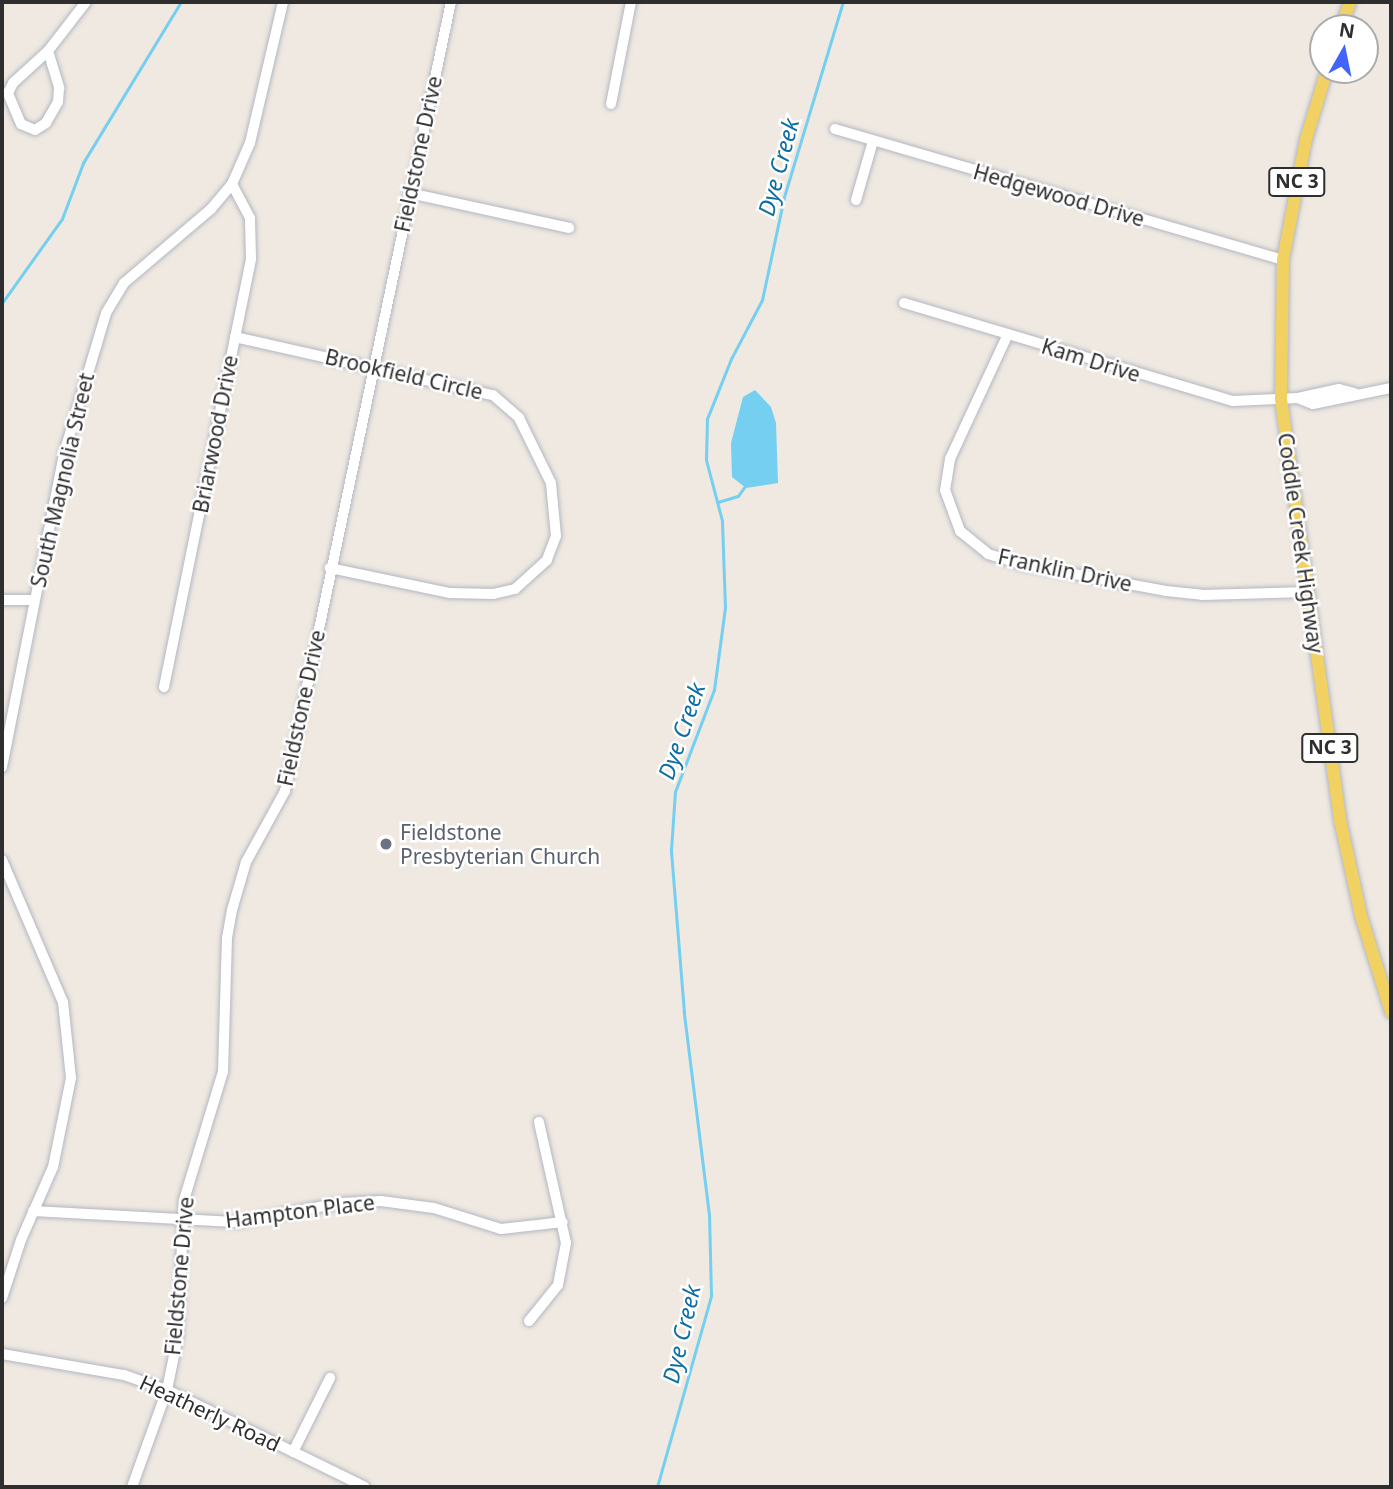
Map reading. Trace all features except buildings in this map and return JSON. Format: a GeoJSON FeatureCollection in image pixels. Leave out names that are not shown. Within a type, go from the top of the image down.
{"type":"FeatureCollection","features":[{"type":"Feature","properties":{"kind":"main road","name":"Coddle Creek Highway"},"geometry":{"type":"LineString","coordinates":[[1323,84],[1306,139],[1283,260],[1282,399],[1341,824],[1361,916],[1391,1012]]}},
{"type":"Feature","properties":{"kind":"street"},"geometry":{"type":"LineString","coordinates":[[48,51],[59,88],[58,102],[46,122],[35,130],[21,124],[8,93],[13,83],[48,51],[86,2]]}},
{"type":"Feature","properties":{"kind":"street","name":"South Magnolia Street"},"geometry":{"type":"LineString","coordinates":[[2,767],[65,450],[106,313],[124,283],[211,209],[232,184],[250,143],[284,2]]}},
{"type":"Feature","properties":{"kind":"street","name":"Fieldstone Drive"},"geometry":{"type":"LineString","coordinates":[[132,1487],[167,1390],[180,1320],[183,1219],[187,1185],[223,1072],[227,938],[232,910],[246,862],[285,791],[372,365],[451,2]]}},
{"type":"Feature","properties":{"kind":"street"},"geometry":{"type":"LineString","coordinates":[[611,104],[631,2]]}},
{"type":"Feature","properties":{"kind":"street","name":"Hedgewood Drive"},"geometry":{"type":"LineString","coordinates":[[835,129],[1283,260]]}},
{"type":"Feature","properties":{"kind":"street"},"geometry":{"type":"LineString","coordinates":[[856,200],[873,141]]}},
{"type":"Feature","properties":{"kind":"street","name":"Briarwood Drive"},"geometry":{"type":"LineString","coordinates":[[164,687],[253,239],[250,218],[232,184]]}},
{"type":"Feature","properties":{"kind":"street"},"geometry":{"type":"LineString","coordinates":[[409,193],[569,228]]}},
{"type":"Feature","properties":{"kind":"street","name":"Kam Drive"},"geometry":{"type":"LineString","coordinates":[[904,303],[1233,401],[1298,398],[1339,390],[1354,393],[1391,388]]}},
{"type":"Feature","properties":{"kind":"street","name":"Franklin Drive"},"geometry":{"type":"LineString","coordinates":[[1008,334],[950,459],[945,490],[960,531],[988,554],[1025,565],[1166,591],[1202,595],[1307,592]]}},
{"type":"Feature","properties":{"kind":"street","name":"Brookfield Circle"},"geometry":{"type":"LineString","coordinates":[[234,337],[479,389],[508,405],[551,483],[556,536],[547,560],[533,577],[515,589],[494,594],[450,593],[330,568]]}},
{"type":"Feature","properties":{"kind":"street"},"geometry":{"type":"LineString","coordinates":[[2,600],[34,600]]}},
{"type":"Feature","properties":{"kind":"street"},"geometry":{"type":"LineString","coordinates":[[2,860],[50,968],[69,1035],[71,1078],[63,1132],[2,1298]]}},
{"type":"Feature","properties":{"kind":"street"},"geometry":{"type":"LineString","coordinates":[[529,1321],[558,1284],[566,1243],[539,1122]]}},
{"type":"Feature","properties":{"kind":"street","name":"Hampton Place"},"geometry":{"type":"LineString","coordinates":[[33,1211],[251,1221],[341,1203],[381,1201],[434,1208],[501,1229],[563,1222]]}},
{"type":"Feature","properties":{"kind":"street","name":"Heatherly Road"},"geometry":{"type":"LineString","coordinates":[[2,1354],[124,1375],[167,1390],[365,1487]]}},
{"type":"Feature","properties":{"kind":"street"},"geometry":{"type":"LineString","coordinates":[[293,1452],[330,1378]]}},
{"type":"Feature","properties":{"kind":"water"},"geometry":{"type":"Polygon","coordinates":[[[755,390],[771,407],[776,423],[778,483],[746,488],[732,477],[731,443],[743,397],[755,390]]]}},
{"type":"Feature","properties":{"kind":"waterway"},"geometry":{"type":"LineString","coordinates":[[2,303],[62,219],[83,163],[181,2]]}},
{"type":"Feature","properties":{"kind":"waterway","name":"Dye Creek"},"geometry":{"type":"LineString","coordinates":[[657,1487],[711,1296],[709,1215],[684,1013],[671,850],[675,792],[714,690],[725,608],[722,521],[706,460],[707,419],[731,359],[762,300],[784,197],[843,2]]}},
{"type":"Feature","properties":{"kind":"waterway"},"geometry":{"type":"LineString","coordinates":[[718,502],[738,496],[746,485]]}},
{"type":"Feature","properties":{"kind":"place","name":"Fieldstone Presbyterian Church"},"geometry":{"type":"Point","coordinates":[386,844]}}]}
